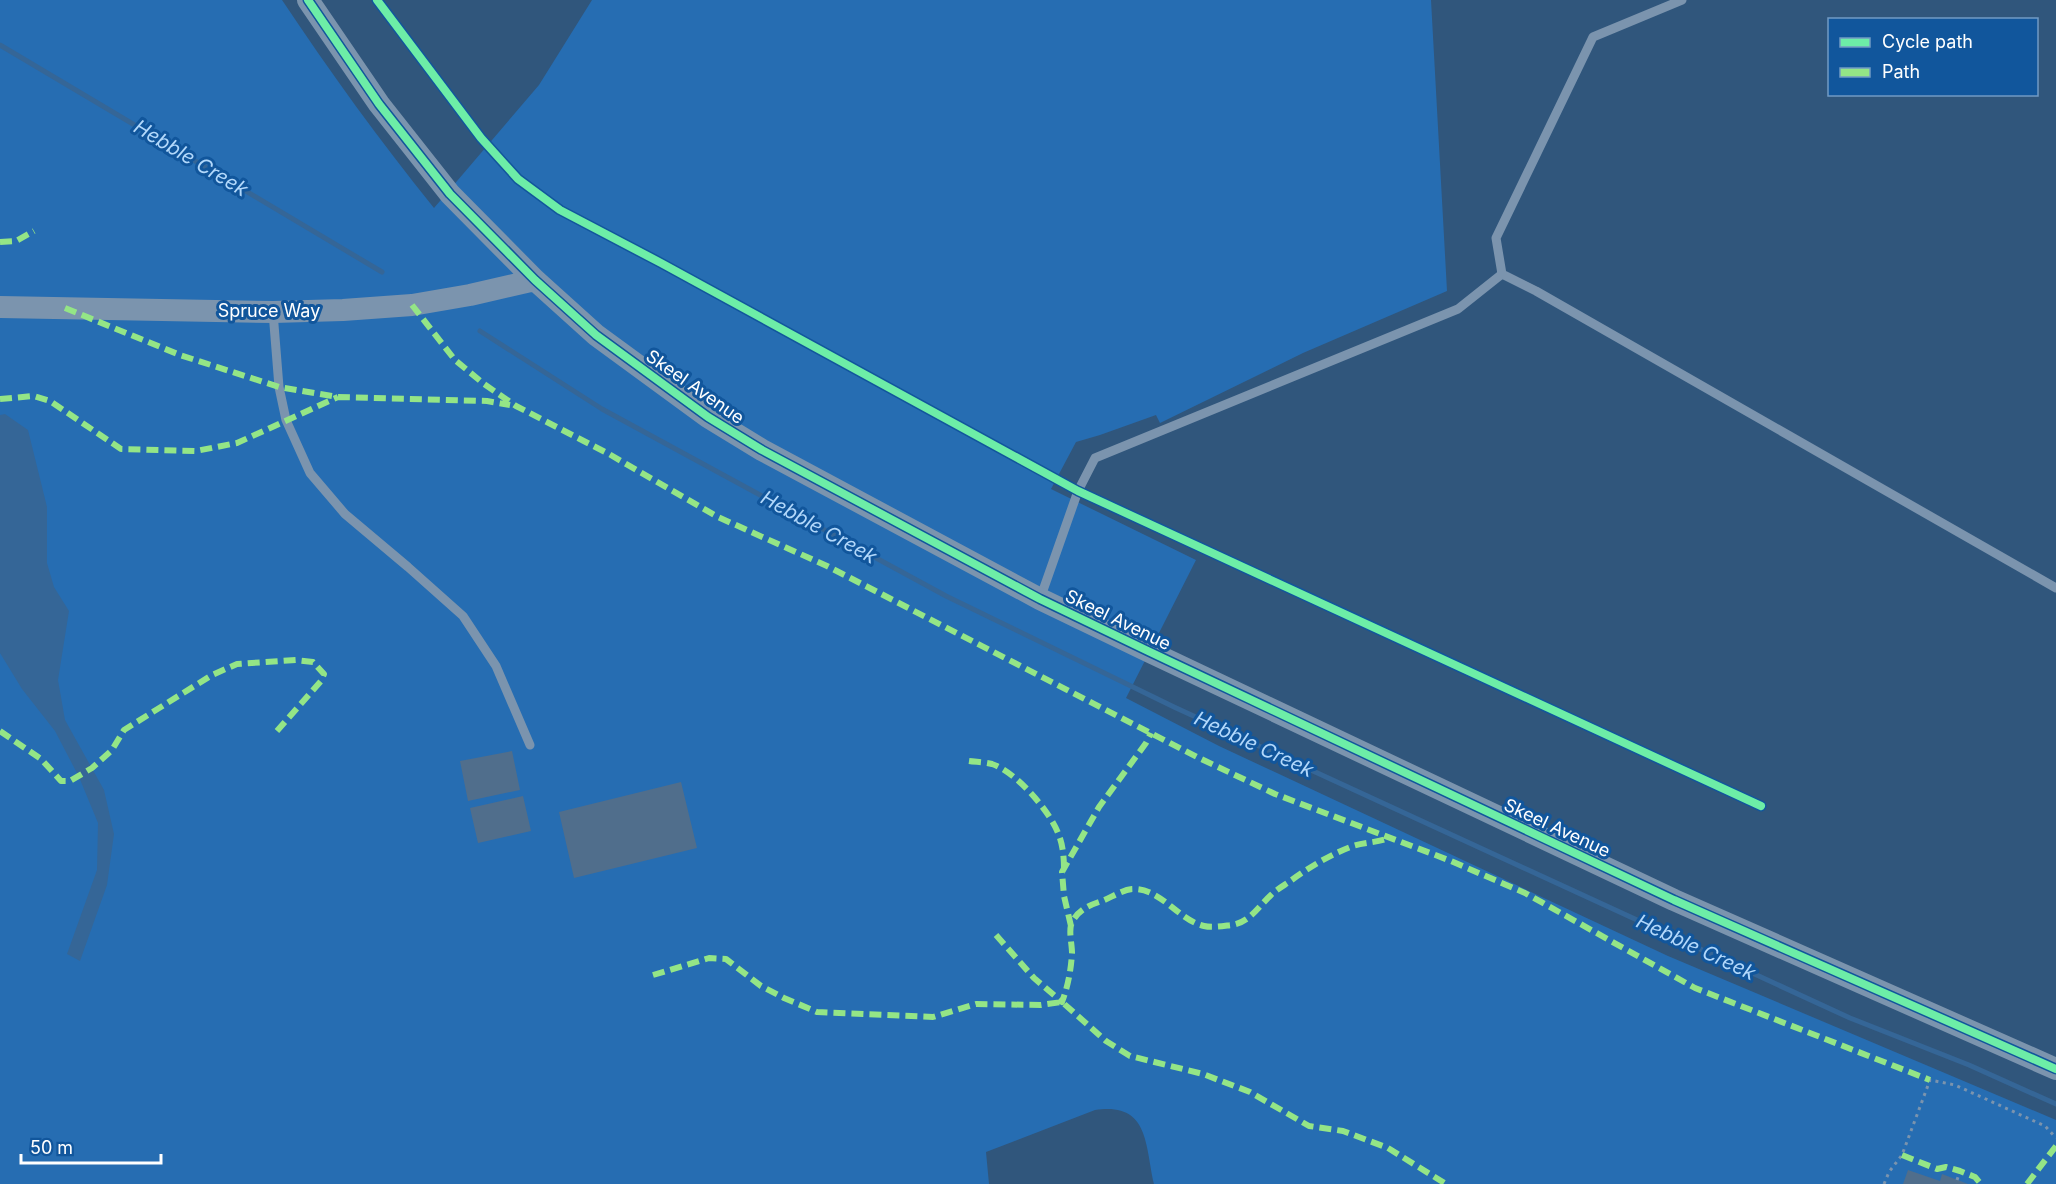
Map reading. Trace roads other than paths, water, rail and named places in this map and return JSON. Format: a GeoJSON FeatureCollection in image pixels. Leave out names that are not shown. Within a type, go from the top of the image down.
{"type":"FeatureCollection","features":[{"type":"Feature","properties":{"kind":"street","name":"Skeel Avenue"},"geometry":{"type":"LineString","coordinates":[[308,0],[380,104],[450,194],[535,280],[596,335],[708,417],[762,450],[1041,599],[1663,895],[2056,1069]]}},
{"type":"Feature","properties":{"kind":"street","name":"Spruce Way"},"geometry":{"type":"LineString","coordinates":[[0,307],[273,312],[343,310],[412,305],[535,280]]}},
{"type":"Feature","properties":{"kind":"lane"},"geometry":{"type":"LineString","coordinates":[[1502,274],[1496,238],[1593,37],[1682,0]]}},
{"type":"Feature","properties":{"kind":"lane"},"geometry":{"type":"LineString","coordinates":[[1502,274],[1536,291],[2056,588]]}},
{"type":"Feature","properties":{"kind":"lane"},"geometry":{"type":"LineString","coordinates":[[1041,599],[1078,492],[1095,458],[1458,309],[1502,274]]}},
{"type":"Feature","properties":{"kind":"lane"},"geometry":{"type":"LineString","coordinates":[[273,312],[279,387],[286,420],[310,473],[345,514],[462,616],[496,666],[530,745]]}},
{"type":"Feature","properties":{"kind":"waterway","name":"Hebble Creek"},"geometry":{"type":"LineString","coordinates":[[0,45],[382,272]]}},
{"type":"Feature","properties":{"kind":"waterway","name":"Hebble Creek"},"geometry":{"type":"LineString","coordinates":[[480,331],[602,409],[946,596],[1174,707],[1850,1018],[1969,1065],[2056,1104]]}}]}
